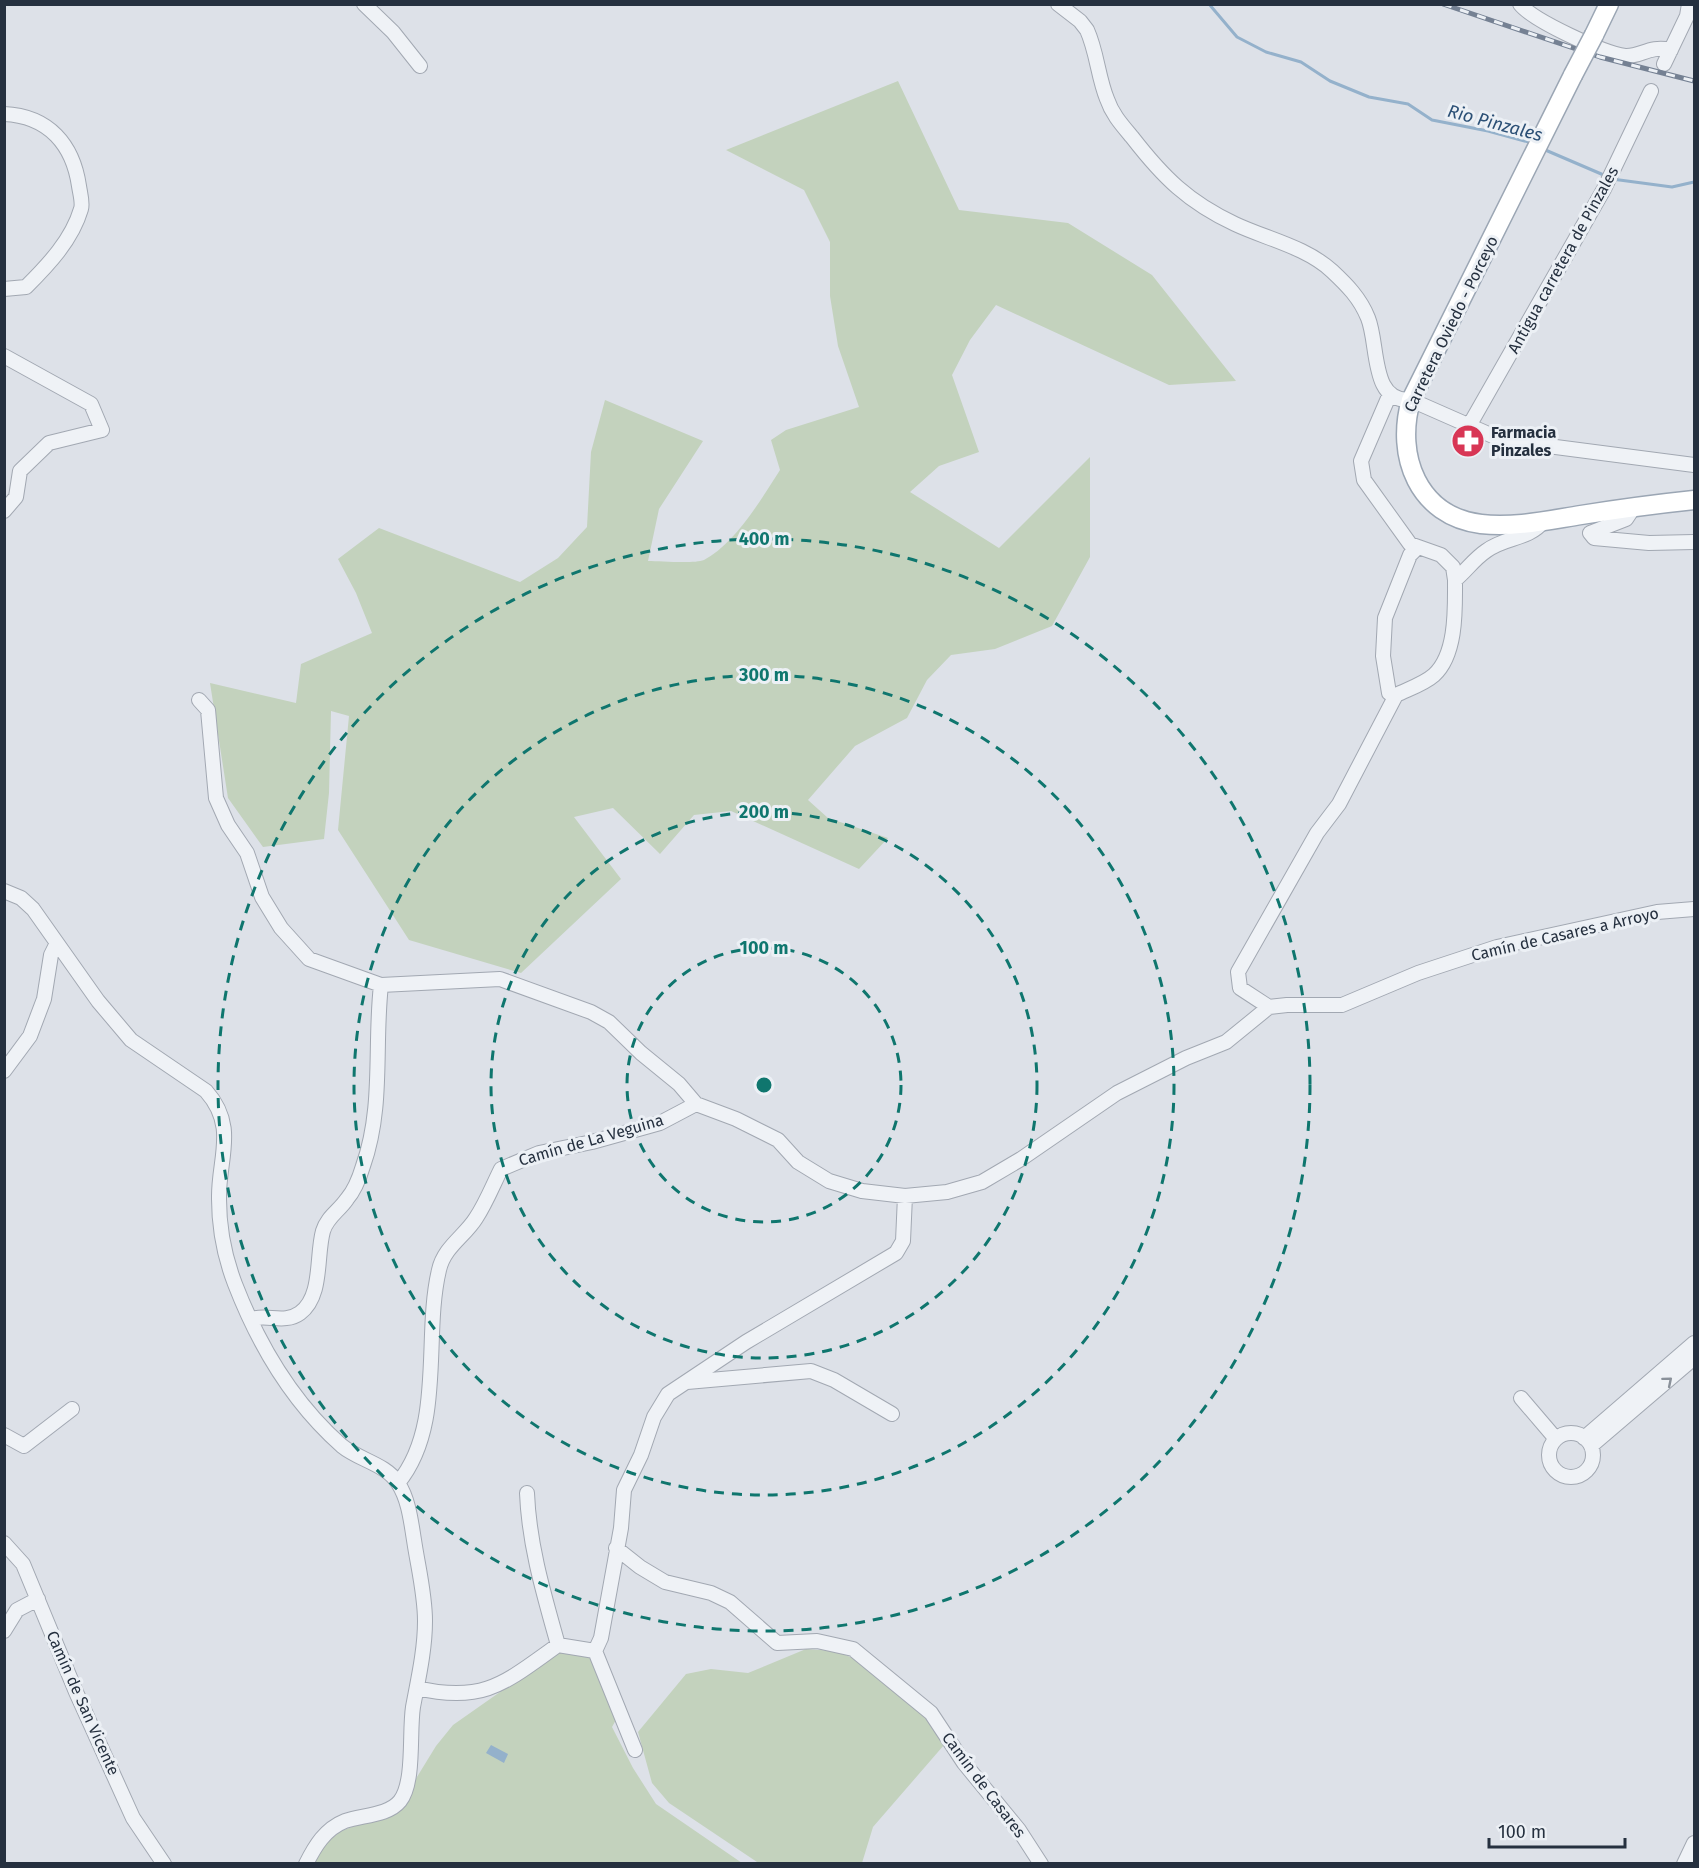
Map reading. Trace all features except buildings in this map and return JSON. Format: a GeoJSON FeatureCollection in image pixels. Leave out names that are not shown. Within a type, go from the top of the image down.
{"type":"FeatureCollection","features":[{"type":"Feature","properties":{"kind":"main road","name":"Carretera Oviedo - Porceyo"},"geometry":{"type":"LineString","coordinates":[[1609,4],[1411,400],[1405,420],[1407,459],[1421,489],[1433,501],[1448,513],[1479,524],[1499,526],[1695,500]]}},
{"type":"Feature","properties":{"kind":"street"},"geometry":{"type":"LineString","coordinates":[[364,4],[393,32],[420,66]]}},
{"type":"Feature","properties":{"kind":"street"},"geometry":{"type":"LineString","coordinates":[[1058,4],[1088,30],[1113,112],[1160,173],[1189,197],[1234,223],[1309,255],[1326,265],[1360,300],[1369,319],[1379,376],[1389,396],[1400,401],[1411,400],[1502,440],[1695,465]]}},
{"type":"Feature","properties":{"kind":"street"},"geometry":{"type":"LineString","coordinates":[[1520,4],[1527,13],[1564,32],[1622,55],[1631,56],[1654,48],[1671,50]]}},
{"type":"Feature","properties":{"kind":"street"},"geometry":{"type":"LineString","coordinates":[[1664,64],[1690,13]]}},
{"type":"Feature","properties":{"kind":"street","name":"Antigua carretera de Pinzales"},"geometry":{"type":"LineString","coordinates":[[1469,426],[1604,189],[1651,91]]}},
{"type":"Feature","properties":{"kind":"street"},"geometry":{"type":"LineString","coordinates":[[4,114],[36,121],[57,133],[76,168],[82,207],[63,246],[46,268],[26,287],[4,289]]}},
{"type":"Feature","properties":{"kind":"street"},"geometry":{"type":"LineString","coordinates":[[4,356],[91,404],[102,430],[49,443],[20,471],[16,497],[4,511]]}},
{"type":"Feature","properties":{"kind":"street"},"geometry":{"type":"LineString","coordinates":[[199,700],[208,710],[216,798],[228,825],[247,853],[262,897],[281,928],[309,959],[381,985],[500,979],[564,1002],[609,1022],[678,1084],[696,1104],[736,1119],[778,1140],[798,1162],[829,1181],[862,1191],[905,1196],[947,1192],[981,1182],[1021,1160],[1117,1093],[1186,1058],[1226,1042],[1269,1007],[1240,988],[1238,972],[1317,832],[1339,804],[1396,695],[1434,675],[1445,659],[1455,610],[1453,567],[1441,555],[1410,544],[1364,480],[1361,461],[1389,396]]}},
{"type":"Feature","properties":{"kind":"street"},"geometry":{"type":"LineString","coordinates":[[1634,507],[1626,519],[1590,533],[1594,538],[1649,543],[1695,542]]}},
{"type":"Feature","properties":{"kind":"street"},"geometry":{"type":"LineString","coordinates":[[1455,580],[1484,552],[1495,545],[1534,532],[1544,520]]}},
{"type":"Feature","properties":{"kind":"street"},"geometry":{"type":"LineString","coordinates":[[1396,695],[1389,693],[1383,656],[1384,618],[1410,555],[1417,548]]}},
{"type":"Feature","properties":{"kind":"street"},"geometry":{"type":"LineString","coordinates":[[4,891],[27,903],[98,1001],[131,1040],[206,1091],[215,1101],[224,1123],[225,1138],[219,1198],[220,1221],[231,1273],[251,1319],[273,1364],[304,1408],[344,1448],[387,1471],[398,1483],[409,1511],[425,1622],[412,1717],[407,1784],[399,1802],[385,1811],[344,1821],[327,1831],[306,1863]]}},
{"type":"Feature","properties":{"kind":"street","name":"Camín de Casares a Arroyo"},"geometry":{"type":"LineString","coordinates":[[1269,1007],[1342,1005],[1418,973],[1497,946],[1657,912],[1695,909]]}},
{"type":"Feature","properties":{"kind":"street"},"geometry":{"type":"LineString","coordinates":[[4,1071],[30,1036],[44,999],[51,955],[57,943]]}},
{"type":"Feature","properties":{"kind":"street"},"geometry":{"type":"LineString","coordinates":[[251,1319],[259,1317],[275,1319],[298,1315],[308,1306],[314,1293],[323,1230],[330,1216],[348,1199],[363,1166],[372,1135],[379,1074],[377,1017],[381,985]]}},
{"type":"Feature","properties":{"kind":"street","name":"Camín de La Veguina"},"geometry":{"type":"LineString","coordinates":[[398,1483],[408,1471],[419,1446],[431,1382],[434,1294],[440,1267],[453,1243],[476,1219],[501,1169],[539,1153],[592,1142],[660,1123],[696,1104]]}},
{"type":"Feature","properties":{"kind":"street"},"geometry":{"type":"LineString","coordinates":[[635,1750],[595,1651],[601,1638],[621,1528],[624,1490],[641,1455],[654,1417],[668,1394],[685,1382],[746,1342],[896,1253],[903,1241],[905,1196]]}},
{"type":"Feature","properties":{"kind":"street"},"geometry":{"type":"LineString","coordinates":[[1588,1442],[1695,1343]]}},
{"type":"Feature","properties":{"kind":"street"},"geometry":{"type":"LineString","coordinates":[[1588,1442],[1695,1358]]}},
{"type":"Feature","properties":{"kind":"street"},"geometry":{"type":"LineString","coordinates":[[685,1382],[811,1371],[834,1380],[892,1414]]}},
{"type":"Feature","properties":{"kind":"street"},"geometry":{"type":"LineString","coordinates":[[1521,1398],[1556,1439]]}},
{"type":"Feature","properties":{"kind":"street"},"geometry":{"type":"LineString","coordinates":[[4,1435],[24,1446],[72,1409]]}},
{"type":"Feature","properties":{"kind":"street"},"geometry":{"type":"LineString","coordinates":[[1568,1433],[1588,1442],[1593,1459],[1586,1471],[1579,1475],[1564,1476],[1557,1472],[1549,1460],[1551,1445],[1556,1439],[1568,1433]]}},
{"type":"Feature","properties":{"kind":"street"},"geometry":{"type":"LineString","coordinates":[[526,1493],[536,1559],[558,1645]]}},
{"type":"Feature","properties":{"kind":"street","name":"Camín de San Vicente"},"geometry":{"type":"LineString","coordinates":[[4,1543],[23,1563],[133,1818],[164,1863]]}},
{"type":"Feature","properties":{"kind":"street","name":"Camín de Casares"},"geometry":{"type":"LineString","coordinates":[[616,1548],[640,1567],[665,1582],[711,1593],[730,1602],[777,1643],[817,1641],[854,1649],[931,1713],[964,1763],[1019,1830],[1041,1863]]}},
{"type":"Feature","properties":{"kind":"street"},"geometry":{"type":"LineString","coordinates":[[4,1631],[11,1613],[38,1599]]}},
{"type":"Feature","properties":{"kind":"street"},"geometry":{"type":"LineString","coordinates":[[417,1688],[441,1694],[471,1695],[507,1682],[558,1645],[595,1651]]}},
{"type":"Feature","properties":{"kind":"street"},"geometry":{"type":"LineString","coordinates":[[1686,1863],[1695,1842]]}},
{"type":"Feature","properties":{"kind":"street"},"geometry":{"type":"LineString","coordinates":[[1686,1863],[1695,1858]]}},
{"type":"Feature","properties":{"kind":"green space"},"geometry":{"type":"Polygon","coordinates":[[[898,81],[959,210],[1068,223],[1152,275],[1236,381],[1169,385],[996,305],[970,340],[952,375],[979,452],[939,466],[910,492],[999,548],[1090,457],[1090,557],[1052,626],[995,649],[951,655],[927,680],[907,718],[855,746],[808,800],[828,818],[888,838],[859,869],[731,811],[694,815],[660,854],[613,808],[574,817],[621,879],[521,973],[409,940],[338,830],[349,716],[331,711],[329,793],[324,839],[263,847],[228,798],[210,683],[296,703],[301,664],[372,633],[356,593],[338,559],[379,528],[520,582],[558,558],[587,527],[591,452],[605,400],[703,441],[659,509],[648,561],[704,560],[737,532],[780,470],[771,440],[786,430],[859,407],[838,346],[830,296],[830,242],[804,190],[726,150],[898,81]]]}},
{"type":"Feature","properties":{"kind":"green space"},"geometry":{"type":"Polygon","coordinates":[[[561,1649],[592,1654],[617,1718],[612,1727],[633,1768],[656,1804],[742,1863],[314,1864],[326,1843],[341,1831],[363,1823],[409,1790],[436,1746],[453,1725],[561,1649]]]}},
{"type":"Feature","properties":{"kind":"green space"},"geometry":{"type":"Polygon","coordinates":[[[806,1649],[835,1651],[858,1660],[926,1715],[944,1745],[873,1827],[862,1863],[760,1864],[669,1803],[652,1783],[638,1732],[686,1674],[711,1669],[748,1673],[806,1649]]]}},
{"type":"Feature","properties":{"kind":"water"},"geometry":{"type":"Polygon","coordinates":[[[491,1745],[508,1754],[504,1763],[486,1753],[491,1745]]]}},
{"type":"Feature","properties":{"kind":"waterway","name":"Rio Pinzales"},"geometry":{"type":"LineString","coordinates":[[1209,4],[1237,37],[1266,52],[1301,62],[1330,81],[1369,97],[1408,104],[1432,120],[1488,131],[1532,143]]}},
{"type":"Feature","properties":{"kind":"waterway","name":"Rio Pinzales"},"geometry":{"type":"LineString","coordinates":[[1543,149],[1606,176]]}},
{"type":"Feature","properties":{"kind":"waterway","name":"Rio Pinzales"},"geometry":{"type":"LineString","coordinates":[[1612,179],[1672,187],[1694,182]]}},
{"type":"Feature","properties":{"kind":"railway"},"geometry":{"type":"LineString","coordinates":[[1443,4],[1600,57],[1694,81]]}},
{"type":"Feature","properties":{"kind":"place","name":"Farmacia Pinzales"},"geometry":{"type":"Point","coordinates":[1468,441]}}]}
